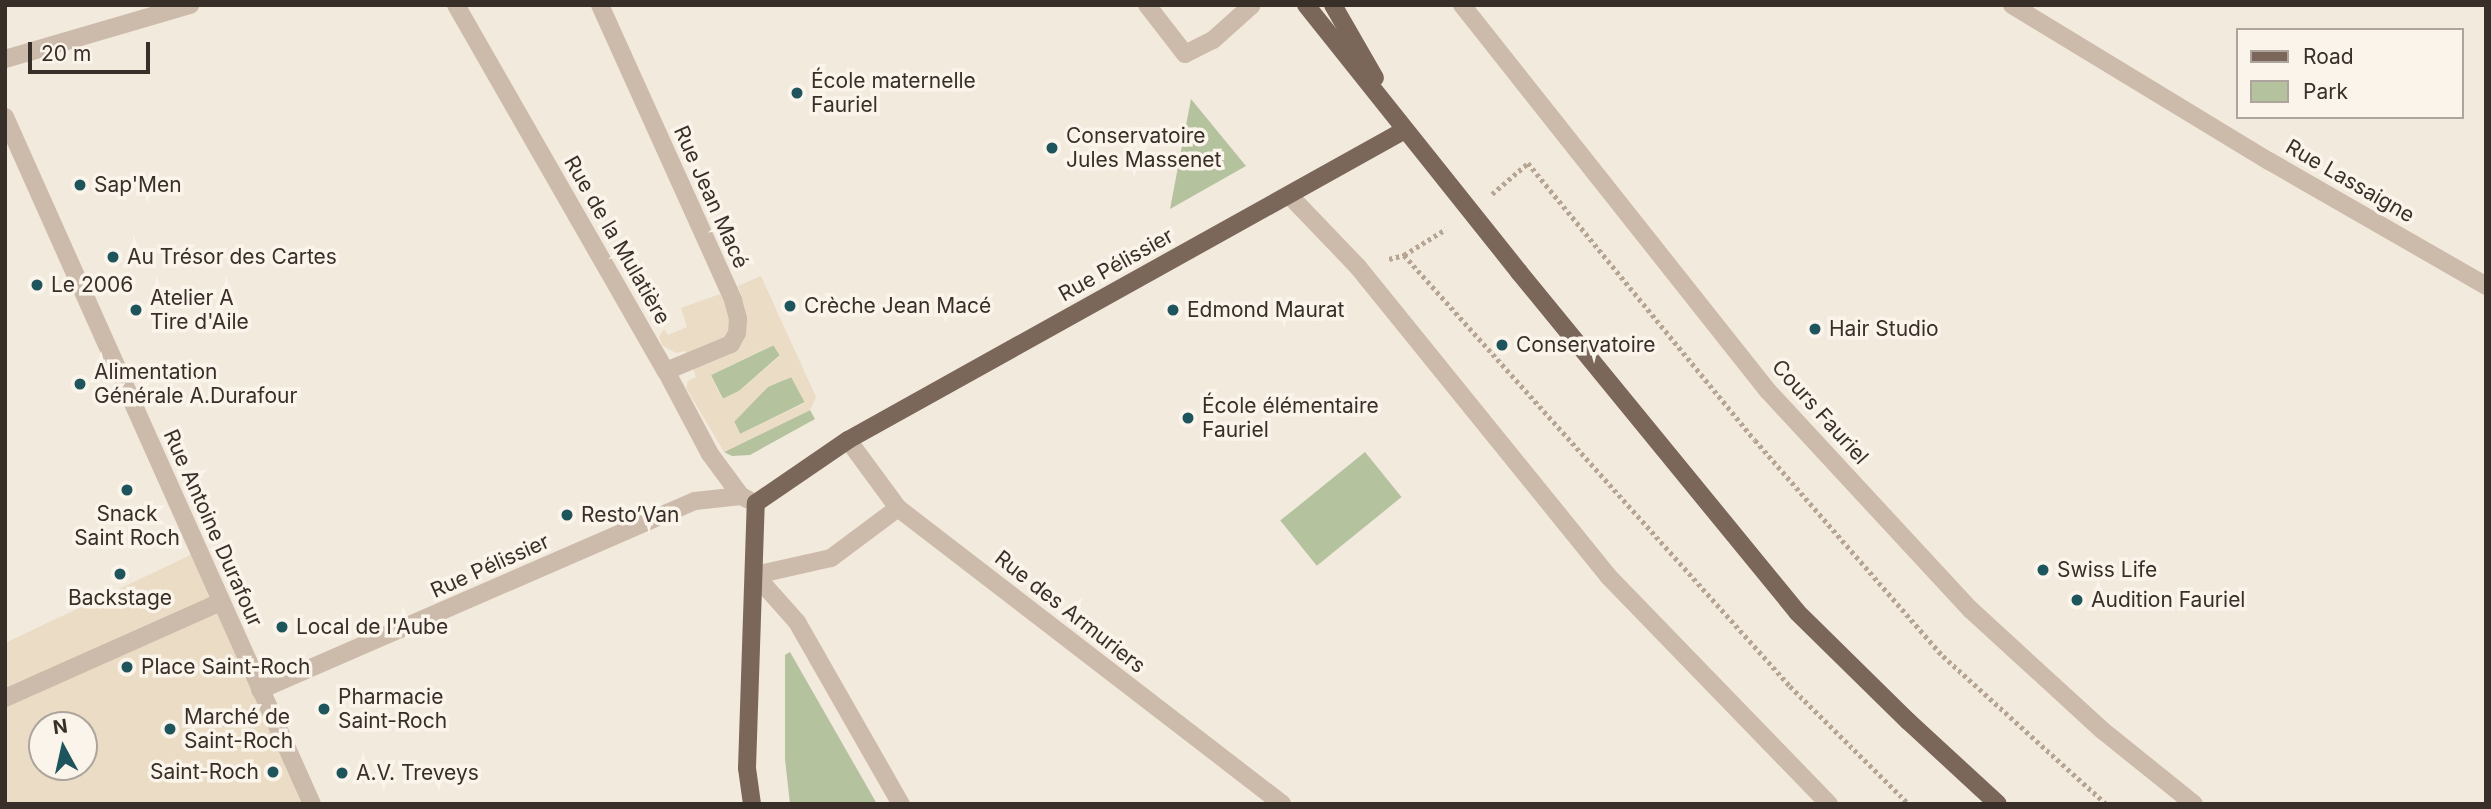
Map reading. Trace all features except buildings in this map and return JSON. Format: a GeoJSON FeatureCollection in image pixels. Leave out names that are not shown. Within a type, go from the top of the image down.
{"type":"FeatureCollection","features":[{"type":"Feature","properties":{"kind":"main road"},"geometry":{"type":"LineString","coordinates":[[1306,5],[1797,612],[1908,721],[1998,804]]}},
{"type":"Feature","properties":{"kind":"main road"},"geometry":{"type":"LineString","coordinates":[[1333,5],[1405,130]]}},
{"type":"Feature","properties":{"kind":"main road","name":"Rue Pélissier"},"geometry":{"type":"LineString","coordinates":[[748,500],[848,440],[1405,130]]}},
{"type":"Feature","properties":{"kind":"main road"},"geometry":{"type":"LineString","coordinates":[[748,500],[755,575],[747,768],[752,804]]}},
{"type":"Feature","properties":{"kind":"street"},"geometry":{"type":"LineString","coordinates":[[5,59],[190,5]]}},
{"type":"Feature","properties":{"kind":"street","name":"Rue de la Mulatière"},"geometry":{"type":"LineString","coordinates":[[456,5],[666,371],[710,454],[748,500]]}},
{"type":"Feature","properties":{"kind":"street","name":"Rue Jean Macé"},"geometry":{"type":"LineString","coordinates":[[600,5],[733,300],[738,319],[737,333],[731,344],[666,371]]}},
{"type":"Feature","properties":{"kind":"street"},"geometry":{"type":"LineString","coordinates":[[1147,5],[1185,54],[1213,40],[1252,5]]}},
{"type":"Feature","properties":{"kind":"street","name":"Cours Fauriel"},"geometry":{"type":"LineString","coordinates":[[1462,5],[1777,401],[1971,610],[2102,730],[2194,804]]}},
{"type":"Feature","properties":{"kind":"street","name":"Rue Lassaigne"},"geometry":{"type":"LineString","coordinates":[[2012,5],[2257,154],[2486,286]]}},
{"type":"Feature","properties":{"kind":"street","name":"Rue Antoine Durafour"},"geometry":{"type":"LineString","coordinates":[[5,117],[312,804]]}},
{"type":"Feature","properties":{"kind":"street"},"geometry":{"type":"LineString","coordinates":[[1289,195],[1358,267],[1609,577],[1829,804]]}},
{"type":"Feature","properties":{"kind":"street","name":"Rue des Armuriers"},"geometry":{"type":"LineString","coordinates":[[848,440],[898,508],[1282,804]]}},
{"type":"Feature","properties":{"kind":"street","name":"Rue Pélissier"},"geometry":{"type":"LineString","coordinates":[[260,690],[695,502],[748,500]]}},
{"type":"Feature","properties":{"kind":"street"},"geometry":{"type":"LineString","coordinates":[[898,508],[831,558],[755,575],[797,622],[901,804]]}},
{"type":"Feature","properties":{"kind":"street"},"geometry":{"type":"LineString","coordinates":[[5,698],[221,602]]}},
{"type":"Feature","properties":{"kind":"path"},"geometry":{"type":"LineString","coordinates":[[1528,163],[1755,440],[1942,656],[2106,804]]}},
{"type":"Feature","properties":{"kind":"path"},"geometry":{"type":"LineString","coordinates":[[1404,255],[1790,687],[1909,804]]}},
{"type":"Feature","properties":{"kind":"green space"},"geometry":{"type":"Polygon","coordinates":[[[1191,99],[1246,166],[1170,209],[1191,99]]]}},
{"type":"Feature","properties":{"kind":"green space"},"geometry":{"type":"Polygon","coordinates":[[[774,345],[780,355],[739,391],[723,399],[711,375],[774,345]]]}},
{"type":"Feature","properties":{"kind":"green space"},"geometry":{"type":"Polygon","coordinates":[[[792,377],[805,402],[740,434],[734,421],[768,386],[792,377]]]}},
{"type":"Feature","properties":{"kind":"green space"},"geometry":{"type":"Polygon","coordinates":[[[810,410],[815,419],[750,455],[732,456],[724,452],[810,410]]]}},
{"type":"Feature","properties":{"kind":"green space"},"geometry":{"type":"Polygon","coordinates":[[[1365,452],[1402,497],[1317,566],[1280,521],[1365,452]]]}},
{"type":"Feature","properties":{"kind":"green space"},"geometry":{"type":"Polygon","coordinates":[[[790,652],[877,804],[790,804],[785,759],[785,655],[790,652]]]}},
{"type":"Feature","properties":{"kind":"shaded area"},"geometry":{"type":"Polygon","coordinates":[[[761,276],[816,397],[810,410],[724,452],[686,388],[688,381],[696,377],[686,351],[676,353],[663,346],[659,337],[664,329],[668,335],[687,327],[681,308],[720,294],[725,304],[742,297],[738,286],[761,276]],[[773,345],[711,375],[722,399],[739,391],[780,356],[773,345]],[[791,377],[768,387],[734,422],[740,434],[805,403],[791,377]]]}},
{"type":"Feature","properties":{"kind":"shaded area","name":"Place Saint-Roch"},"geometry":{"type":"Polygon","coordinates":[[[199,551],[309,798],[297,804],[5,804],[5,643],[199,551]]]}},
{"type":"Feature","properties":{"kind":"place","name":"École maternelle Fauriel"},"geometry":{"type":"Point","coordinates":[797,93]}},
{"type":"Feature","properties":{"kind":"place","name":"Conservatoire Jules Massenet"},"geometry":{"type":"Point","coordinates":[1052,148]}},
{"type":"Feature","properties":{"kind":"place","name":"Sap'Men"},"geometry":{"type":"Point","coordinates":[80,185]}},
{"type":"Feature","properties":{"kind":"place","name":"Au Trésor des Cartes"},"geometry":{"type":"Point","coordinates":[113,257]}},
{"type":"Feature","properties":{"kind":"place","name":"Le 2006"},"geometry":{"type":"Point","coordinates":[37,285]}},
{"type":"Feature","properties":{"kind":"place","name":"Crèche Jean Macé"},"geometry":{"type":"Point","coordinates":[790,306]}},
{"type":"Feature","properties":{"kind":"place","name":"Atelier A Tire d'Aile"},"geometry":{"type":"Point","coordinates":[136,310]}},
{"type":"Feature","properties":{"kind":"place","name":"Edmond Maurat"},"geometry":{"type":"Point","coordinates":[1173,310]}},
{"type":"Feature","properties":{"kind":"place","name":"Hair Studio"},"geometry":{"type":"Point","coordinates":[1815,329]}},
{"type":"Feature","properties":{"kind":"place","name":"Conservatoire"},"geometry":{"type":"Point","coordinates":[1502,345]}},
{"type":"Feature","properties":{"kind":"place","name":"Alimentation Générale A.Durafour"},"geometry":{"type":"Point","coordinates":[80,384]}},
{"type":"Feature","properties":{"kind":"place","name":"École élémentaire Fauriel"},"geometry":{"type":"Point","coordinates":[1188,418]}},
{"type":"Feature","properties":{"kind":"place","name":"Snack Saint Roch"},"geometry":{"type":"Point","coordinates":[127,490]}},
{"type":"Feature","properties":{"kind":"place","name":"Resto’Van"},"geometry":{"type":"Point","coordinates":[567,515]}},
{"type":"Feature","properties":{"kind":"place","name":"Swiss Life"},"geometry":{"type":"Point","coordinates":[2043,570]}},
{"type":"Feature","properties":{"kind":"place","name":"Backstage"},"geometry":{"type":"Point","coordinates":[120,574]}},
{"type":"Feature","properties":{"kind":"place","name":"Audition Fauriel"},"geometry":{"type":"Point","coordinates":[2077,600]}},
{"type":"Feature","properties":{"kind":"place","name":"Local de l'Aube"},"geometry":{"type":"Point","coordinates":[282,627]}},
{"type":"Feature","properties":{"kind":"place","name":"Place Saint-Roch"},"geometry":{"type":"Point","coordinates":[127,667]}},
{"type":"Feature","properties":{"kind":"place","name":"Pharmacie Saint-Roch"},"geometry":{"type":"Point","coordinates":[324,709]}},
{"type":"Feature","properties":{"kind":"place","name":"Marché de Saint-Roch"},"geometry":{"type":"Point","coordinates":[170,729]}},
{"type":"Feature","properties":{"kind":"place","name":"Saint-Roch"},"geometry":{"type":"Point","coordinates":[273,772]}},
{"type":"Feature","properties":{"kind":"place","name":"A.V. Treveys"},"geometry":{"type":"Point","coordinates":[342,773]}}]}
